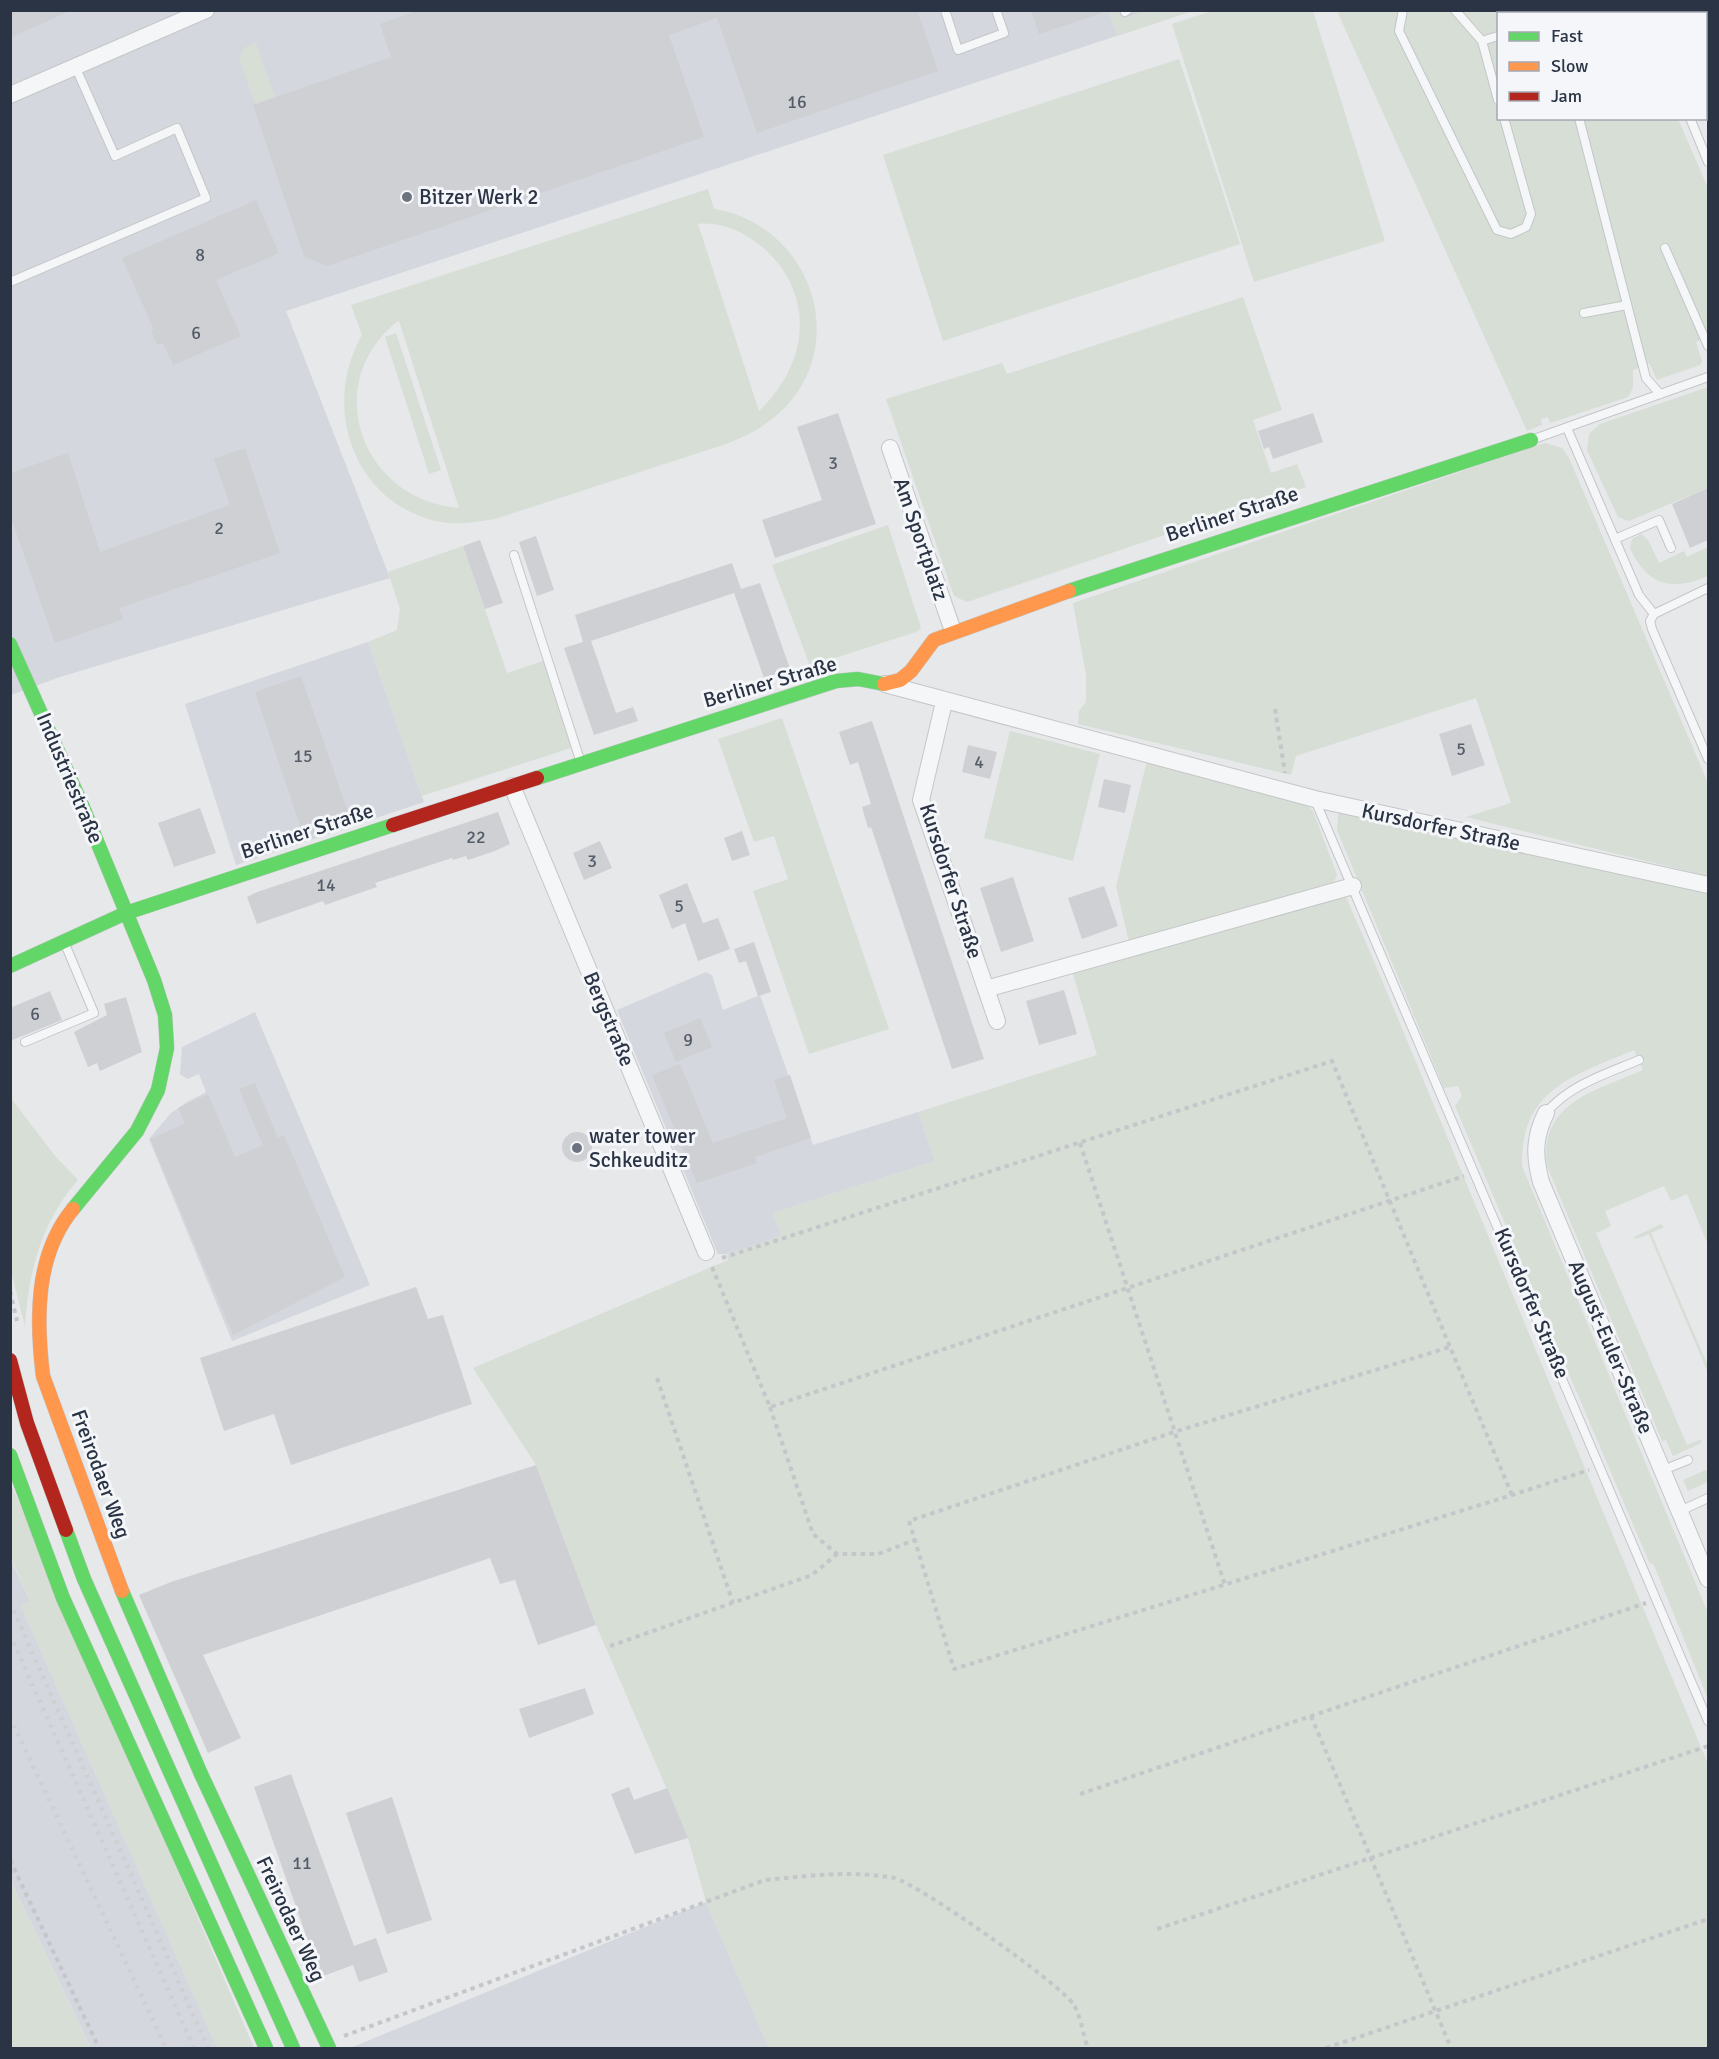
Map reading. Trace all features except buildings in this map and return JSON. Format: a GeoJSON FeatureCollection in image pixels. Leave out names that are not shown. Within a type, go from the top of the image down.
{"type":"FeatureCollection","features":[{"type":"Feature","properties":{"kind":"street"},"geometry":{"type":"LineString","coordinates":[[10,95],[206,10]]}},
{"type":"Feature","properties":{"kind":"street","name":"Berliner Straße"},"geometry":{"type":"LineString","coordinates":[[10,966],[126,913],[836,681],[858,679],[884,684],[900,680],[911,671],[934,639],[952,631],[1162,558],[1531,440]]}},
{"type":"Feature","properties":{"kind":"street","name":"Am Sportplatz"},"geometry":{"type":"LineString","coordinates":[[890,448],[952,631]]}},
{"type":"Feature","properties":{"kind":"street","name":"Industriestraße"},"geometry":{"type":"LineString","coordinates":[[10,644],[82,805],[126,913]]}},
{"type":"Feature","properties":{"kind":"street","name":"Kursdorfer Straße"},"geometry":{"type":"LineString","coordinates":[[884,684],[944,702],[1315,799],[1708,885]]}},
{"type":"Feature","properties":{"kind":"street","name":"Kursdorfer Straße"},"geometry":{"type":"LineString","coordinates":[[944,702],[921,800],[998,1021]]}},
{"type":"Feature","properties":{"kind":"street","name":"Bergstraße"},"geometry":{"type":"LineString","coordinates":[[512,786],[706,1252]]}},
{"type":"Feature","properties":{"kind":"street"},"geometry":{"type":"LineString","coordinates":[[986,989],[1353,886]]}},
{"type":"Feature","properties":{"kind":"street","name":"Freirodaer Weg"},"geometry":{"type":"LineString","coordinates":[[126,913],[154,980],[165,1015],[167,1048],[158,1090],[136,1131],[59,1226],[42,1272],[39,1344],[43,1376],[122,1592],[201,1774],[328,2046]]}},
{"type":"Feature","properties":{"kind":"street","name":"August-Euler-Straße"},"geometry":{"type":"LineString","coordinates":[[1546,1113],[1535,1144],[1535,1162],[1541,1182],[1708,1580]]}},
{"type":"Feature","properties":{"kind":"street"},"geometry":{"type":"LineString","coordinates":[[10,1360],[27,1423],[84,1579],[293,2049]]}},
{"type":"Feature","properties":{"kind":"street"},"geometry":{"type":"LineString","coordinates":[[10,1455],[63,1598],[266,2049]]}},
{"type":"Feature","properties":{"kind":"lane"},"geometry":{"type":"LineString","coordinates":[[945,10],[958,50],[1004,33],[996,10]]}},
{"type":"Feature","properties":{"kind":"lane"},"geometry":{"type":"LineString","coordinates":[[1403,10],[1399,31],[1497,230],[1511,234],[1526,227],[1532,214],[1505,120]]}},
{"type":"Feature","properties":{"kind":"lane"},"geometry":{"type":"LineString","coordinates":[[1455,10],[1482,41],[1497,96]]}},
{"type":"Feature","properties":{"kind":"lane"},"geometry":{"type":"LineString","coordinates":[[1482,41],[1497,36]]}},
{"type":"Feature","properties":{"kind":"lane"},"geometry":{"type":"LineString","coordinates":[[10,282],[206,198],[177,128],[115,156],[75,66]]}},
{"type":"Feature","properties":{"kind":"lane"},"geometry":{"type":"LineString","coordinates":[[1580,120],[1646,378],[1660,394]]}},
{"type":"Feature","properties":{"kind":"lane"},"geometry":{"type":"LineString","coordinates":[[1691,120],[1708,162]]}},
{"type":"Feature","properties":{"kind":"lane"},"geometry":{"type":"LineString","coordinates":[[1665,248],[1708,346]]}},
{"type":"Feature","properties":{"kind":"lane"},"geometry":{"type":"LineString","coordinates":[[1584,313],[1627,305]]}},
{"type":"Feature","properties":{"kind":"lane"},"geometry":{"type":"LineString","coordinates":[[1531,440],[1708,377]]}},
{"type":"Feature","properties":{"kind":"lane"},"geometry":{"type":"LineString","coordinates":[[1567,428],[1639,594],[1654,614]]}},
{"type":"Feature","properties":{"kind":"lane"},"geometry":{"type":"LineString","coordinates":[[1615,539],[1659,520],[1671,548]]}},
{"type":"Feature","properties":{"kind":"lane"},"geometry":{"type":"LineString","coordinates":[[514,555],[581,763]]}},
{"type":"Feature","properties":{"kind":"lane"},"geometry":{"type":"LineString","coordinates":[[1708,588],[1654,614],[1650,621],[1708,759]]}},
{"type":"Feature","properties":{"kind":"lane","name":"Kursdorfer Straße"},"geometry":{"type":"LineString","coordinates":[[1315,799],[1708,1720]]}},
{"type":"Feature","properties":{"kind":"lane"},"geometry":{"type":"LineString","coordinates":[[25,1042],[94,1013],[64,941]]}},
{"type":"Feature","properties":{"kind":"lane"},"geometry":{"type":"LineString","coordinates":[[1546,1113],[1558,1098],[1575,1088],[1639,1060]]}},
{"type":"Feature","properties":{"kind":"lane"},"geometry":{"type":"LineString","coordinates":[[1663,1470],[1688,1460]]}},
{"type":"Feature","properties":{"kind":"lane"},"geometry":{"type":"LineString","coordinates":[[1680,1511],[1708,1498]]}},
{"type":"Feature","properties":{"kind":"path"},"geometry":{"type":"LineString","coordinates":[[1275,709],[1287,791]]}},
{"type":"Feature","properties":{"kind":"path"},"geometry":{"type":"LineString","coordinates":[[706,1252],[724,1258],[1332,1062],[1512,1495]]}},
{"type":"Feature","properties":{"kind":"path"},"geometry":{"type":"LineString","coordinates":[[1080,1143],[1225,1585]]}},
{"type":"Feature","properties":{"kind":"path"},"geometry":{"type":"LineString","coordinates":[[770,1407],[1390,1203],[1475,1172]]}},
{"type":"Feature","properties":{"kind":"path"},"geometry":{"type":"LineString","coordinates":[[706,1252],[770,1407],[813,1534],[837,1554],[878,1554],[915,1540]]}},
{"type":"Feature","properties":{"kind":"path"},"geometry":{"type":"LineString","coordinates":[[1450,1347],[1174,1432],[909,1521],[954,1669],[1601,1466]]}},
{"type":"Feature","properties":{"kind":"path"},"geometry":{"type":"LineString","coordinates":[[657,1378],[733,1603]]}},
{"type":"Feature","properties":{"kind":"path"},"geometry":{"type":"LineString","coordinates":[[610,1646],[812,1575],[837,1554]]}},
{"type":"Feature","properties":{"kind":"path"},"geometry":{"type":"LineString","coordinates":[[1080,1794],[1658,1599]]}},
{"type":"Feature","properties":{"kind":"path"},"geometry":{"type":"LineString","coordinates":[[1311,1716],[1451,2049]]}},
{"type":"Feature","properties":{"kind":"path"},"geometry":{"type":"LineString","coordinates":[[1157,1929],[1371,1860],[1708,1746]]}},
{"type":"Feature","properties":{"kind":"path"},"geometry":{"type":"LineString","coordinates":[[10,1860],[99,2049]]}},
{"type":"Feature","properties":{"kind":"path"},"geometry":{"type":"LineString","coordinates":[[328,2046],[765,1880],[829,1873],[896,1878],[946,1907],[1022,1959],[1073,2004],[1088,2049]]}},
{"type":"Feature","properties":{"kind":"path"},"geometry":{"type":"LineString","coordinates":[[1326,2049],[1708,1919]]}},
{"type":"Feature","properties":{"kind":"shaded area"},"geometry":{"type":"Polygon","coordinates":[[[1215,10],[1313,11],[1385,241],[1254,282],[1172,24],[1215,10]]]}},
{"type":"Feature","properties":{"kind":"shaded area"},"geometry":{"type":"Polygon","coordinates":[[[11,11],[1192,11],[286,311],[390,578],[60,677],[11,695],[11,11]]]}},
{"type":"Feature","properties":{"kind":"shaded area"},"geometry":{"type":"Polygon","coordinates":[[[1108,11],[1118,11],[1122,19],[1145,11],[1192,11],[1117,36],[1108,11]]]}},
{"type":"Feature","properties":{"kind":"shaded area"},"geometry":{"type":"Polygon","coordinates":[[[1337,11],[1632,12],[1497,12],[1497,120],[1678,120],[1708,188],[1708,337],[1696,342],[1702,361],[1700,365],[1657,380],[1649,363],[1633,370],[1633,388],[1628,397],[1550,423],[1548,417],[1541,419],[1542,425],[1527,431],[1337,11]]]}},
{"type":"Feature","properties":{"kind":"shaded area"},"geometry":{"type":"Polygon","coordinates":[[[256,43],[275,97],[255,104],[239,58],[243,48],[256,43]]]}},
{"type":"Feature","properties":{"kind":"shaded area"},"geometry":{"type":"Polygon","coordinates":[[[1179,59],[1240,244],[943,341],[883,155],[1179,59]]]}},
{"type":"Feature","properties":{"kind":"shaded area"},"geometry":{"type":"Polygon","coordinates":[[[708,189],[714,209],[742,217],[767,231],[788,250],[803,274],[813,299],[817,327],[814,355],[803,383],[780,413],[749,434],[726,444],[495,519],[454,523],[441,522],[411,512],[386,496],[367,475],[354,450],[346,422],[345,393],[350,363],[362,335],[351,305],[708,189]],[[698,224],[759,411],[776,392],[788,372],[796,351],[800,328],[798,306],[791,285],[779,265],[761,246],[739,232],[723,226],[698,224]],[[399,321],[374,347],[360,375],[357,405],[362,435],[376,462],[397,484],[425,500],[459,508],[399,321]]]}},
{"type":"Feature","properties":{"kind":"shaded area"},"geometry":{"type":"Polygon","coordinates":[[[1243,297],[1282,410],[1253,420],[1271,473],[1297,464],[1306,487],[967,602],[954,596],[886,399],[1002,363],[1007,374],[1243,297]]]}},
{"type":"Feature","properties":{"kind":"shaded area"},"geometry":{"type":"Polygon","coordinates":[[[396,333],[441,470],[429,474],[385,337],[396,333]]]}},
{"type":"Feature","properties":{"kind":"shaded area"},"geometry":{"type":"Polygon","coordinates":[[[1708,387],[1708,488],[1629,521],[1618,517],[1587,450],[1589,434],[1600,424],[1708,387]]]}},
{"type":"Feature","properties":{"kind":"shaded area"},"geometry":{"type":"Polygon","coordinates":[[[1545,443],[1562,448],[1569,458],[1708,783],[1708,876],[1466,817],[1511,803],[1476,698],[1296,756],[1291,775],[1078,724],[1079,711],[1086,702],[1086,675],[1073,603],[1545,443]]]}},
{"type":"Feature","properties":{"kind":"shaded area"},"geometry":{"type":"Polygon","coordinates":[[[888,525],[921,628],[916,632],[810,666],[772,565],[888,525]]]}},
{"type":"Feature","properties":{"kind":"shaded area"},"geometry":{"type":"Polygon","coordinates":[[[1641,534],[1648,540],[1659,563],[1684,551],[1687,557],[1708,547],[1708,576],[1683,584],[1662,582],[1652,577],[1644,570],[1630,548],[1632,539],[1641,534]]]}},
{"type":"Feature","properties":{"kind":"shaded area"},"geometry":{"type":"Polygon","coordinates":[[[463,546],[507,673],[543,661],[571,748],[422,796],[368,642],[397,630],[400,609],[388,572],[463,546]]]}},
{"type":"Feature","properties":{"kind":"shaded area"},"geometry":{"type":"Polygon","coordinates":[[[368,642],[424,802],[236,865],[185,704],[368,642]]]}},
{"type":"Feature","properties":{"kind":"shaded area"},"geometry":{"type":"Polygon","coordinates":[[[782,718],[889,1029],[809,1054],[753,891],[788,879],[774,836],[754,842],[718,739],[782,718]]]}},
{"type":"Feature","properties":{"kind":"shaded area"},"geometry":{"type":"Polygon","coordinates":[[[1010,731],[1100,754],[1073,861],[984,838],[1010,731]]]}},
{"type":"Feature","properties":{"kind":"shaded area"},"geometry":{"type":"Polygon","coordinates":[[[1147,761],[1302,801],[1313,811],[1337,875],[1334,882],[1129,942],[1116,886],[1147,761]]]}},
{"type":"Feature","properties":{"kind":"shaded area"},"geometry":{"type":"Polygon","coordinates":[[[1339,806],[1708,894],[1708,1245],[1687,1194],[1671,1201],[1664,1186],[1605,1211],[1611,1226],[1596,1233],[1687,1445],[1702,1439],[1701,1443],[1673,1456],[1666,1440],[1662,1441],[1547,1166],[1547,1144],[1552,1127],[1561,1113],[1590,1093],[1643,1070],[1634,1050],[1572,1077],[1555,1088],[1541,1102],[1530,1119],[1524,1140],[1522,1166],[1708,1613],[1708,1699],[1654,1565],[1649,1562],[1455,1106],[1462,1096],[1458,1086],[1444,1088],[1337,830],[1339,806]]]}},
{"type":"Feature","properties":{"kind":"shaded area"},"geometry":{"type":"Polygon","coordinates":[[[1339,897],[1346,897],[1376,966],[1708,1764],[1708,2048],[769,2048],[706,1902],[688,1838],[596,1625],[536,1465],[473,1368],[728,1260],[727,1254],[781,1236],[773,1213],[935,1161],[918,1112],[1097,1055],[1073,974],[1339,897]]]}},
{"type":"Feature","properties":{"kind":"shaded area"},"geometry":{"type":"Polygon","coordinates":[[[706,972],[712,975],[723,1010],[760,995],[813,1145],[918,1112],[935,1161],[773,1213],[781,1236],[727,1254],[718,1254],[617,1010],[706,972]]]}},
{"type":"Feature","properties":{"kind":"shaded area"},"geometry":{"type":"Polygon","coordinates":[[[255,1012],[370,1285],[232,1341],[149,1139],[171,1113],[206,1092],[199,1074],[187,1079],[180,1074],[182,1047],[255,1012]]]}},
{"type":"Feature","properties":{"kind":"shaded area"},"geometry":{"type":"Polygon","coordinates":[[[10,1097],[55,1156],[78,1180],[55,1212],[39,1248],[29,1286],[25,1326],[11,1271],[10,1097]]]}},
{"type":"Feature","properties":{"kind":"shaded area"},"geometry":{"type":"Polygon","coordinates":[[[1661,1224],[1664,1227],[1651,1233],[1708,1366],[1708,1373],[1649,1234],[1636,1239],[1634,1237],[1661,1224]]]}},
{"type":"Feature","properties":{"kind":"shaded area"},"geometry":{"type":"Polygon","coordinates":[[[1708,1469],[1708,1482],[1688,1491],[1683,1480],[1708,1469]]]}},
{"type":"Feature","properties":{"kind":"shaded area"},"geometry":{"type":"Polygon","coordinates":[[[10,1482],[254,2048],[217,2048],[21,1606],[30,1601],[11,1558],[10,1482]]]}},
{"type":"Feature","properties":{"kind":"shaded area"},"geometry":{"type":"Polygon","coordinates":[[[10,1558],[30,1601],[21,1606],[217,2048],[91,2048],[11,1881],[10,1558]]]}},
{"type":"Feature","properties":{"kind":"shaded area"},"geometry":{"type":"Polygon","coordinates":[[[11,1881],[80,2026],[91,2048],[11,2048],[11,1881]]]}},
{"type":"Feature","properties":{"kind":"shaded area"},"geometry":{"type":"Polygon","coordinates":[[[706,1902],[769,2048],[350,2048],[706,1902]]]}},
{"type":"Feature","properties":{"kind":"railway"},"geometry":{"type":"LineString","coordinates":[[10,1602],[208,2048]]}},
{"type":"Feature","properties":{"kind":"railway"},"geometry":{"type":"LineString","coordinates":[[10,1634],[194,2048]]}},
{"type":"Feature","properties":{"kind":"railway"},"geometry":{"type":"LineString","coordinates":[[10,1717],[166,2048]]}},
{"type":"Feature","properties":{"kind":"traffic: fast"},"geometry":{"type":"LineString","coordinates":[[1069,591],[1531,440]]}},
{"type":"Feature","properties":{"kind":"traffic: fast"},"geometry":{"type":"LineString","coordinates":[[10,644],[82,805],[154,980],[165,1015],[167,1048],[158,1090],[137,1131],[73,1209]]}},
{"type":"Feature","properties":{"kind":"traffic: fast"},"geometry":{"type":"LineString","coordinates":[[537,778],[836,681],[858,679],[884,684]]}},
{"type":"Feature","properties":{"kind":"traffic: fast"},"geometry":{"type":"LineString","coordinates":[[10,966],[126,913],[393,825]]}},
{"type":"Feature","properties":{"kind":"traffic: fast"},"geometry":{"type":"LineString","coordinates":[[10,1455],[63,1598],[266,2048]]}},
{"type":"Feature","properties":{"kind":"traffic: fast"},"geometry":{"type":"LineString","coordinates":[[66,1530],[84,1579],[293,2048]]}},
{"type":"Feature","properties":{"kind":"traffic: fast"},"geometry":{"type":"LineString","coordinates":[[122,1591],[201,1774],[329,2048]]}},
{"type":"Feature","properties":{"kind":"traffic: slow"},"geometry":{"type":"LineString","coordinates":[[884,684],[900,680],[911,671],[934,640],[1069,591]]}},
{"type":"Feature","properties":{"kind":"traffic: slow"},"geometry":{"type":"LineString","coordinates":[[73,1209],[51,1246],[41,1288],[39,1332],[43,1376],[122,1591]]}},
{"type":"Feature","properties":{"kind":"traffic: jam"},"geometry":{"type":"LineString","coordinates":[[393,825],[537,778]]}},
{"type":"Feature","properties":{"kind":"traffic: jam"},"geometry":{"type":"LineString","coordinates":[[10,1360],[27,1423],[66,1530]]}},
{"type":"Feature","properties":{"kind":"place","name":"Bitzer Werk 2"},"geometry":{"type":"Point","coordinates":[407,197]}},
{"type":"Feature","properties":{"kind":"place","name":"water tower Schkeuditz"},"geometry":{"type":"Point","coordinates":[577,1148]}}]}
